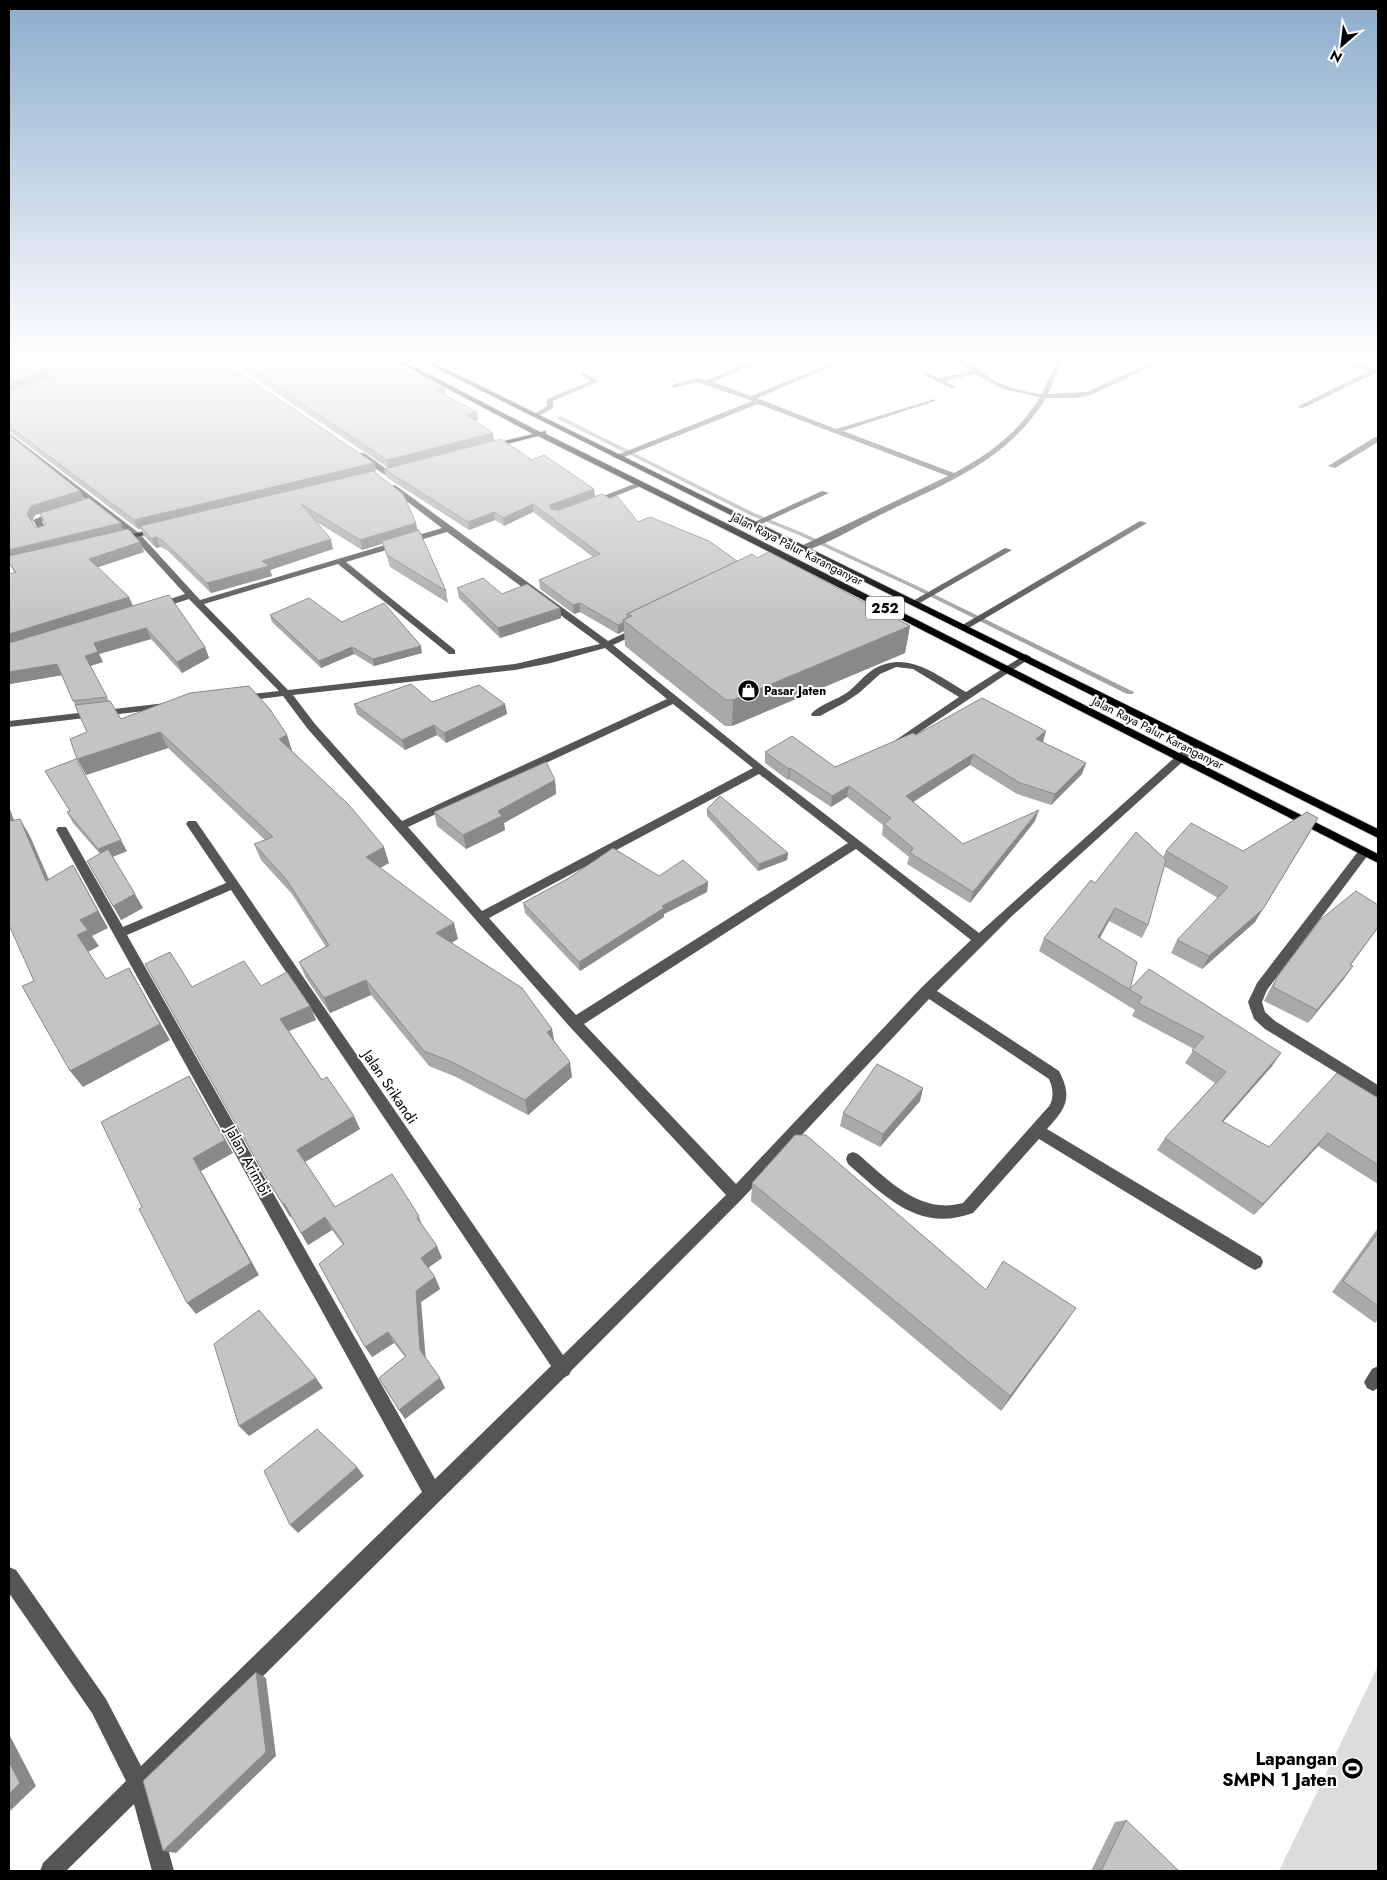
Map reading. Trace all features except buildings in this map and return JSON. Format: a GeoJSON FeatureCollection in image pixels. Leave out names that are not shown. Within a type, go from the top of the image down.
{"type":"FeatureCollection","features":[{"type":"Feature","properties":{"kind":"main road"},"geometry":{"type":"LineString","coordinates":[[482,449],[498,445]]}},
{"type":"Feature","properties":{"kind":"main road","name":"Jalan Raya Palur Karanganyar"},"geometry":{"type":"LineString","coordinates":[[561,445],[737,532],[781,559],[1008,670],[1378,859]]}},
{"type":"Feature","properties":{"kind":"main road","name":"Jalan Raya Palur Karanganyar"},"geometry":{"type":"LineString","coordinates":[[598,445],[760,521],[804,548],[919,600],[964,627],[1378,834]]}},
{"type":"Feature","properties":{"kind":"main road"},"geometry":{"type":"LineString","coordinates":[[378,476],[397,471]]}},
{"type":"Feature","properties":{"kind":"main road"},"geometry":{"type":"LineString","coordinates":[[737,532],[760,521]]}},
{"type":"Feature","properties":{"kind":"main road"},"geometry":{"type":"LineString","coordinates":[[109,541],[173,526]]}},
{"type":"Feature","properties":{"kind":"main road"},"geometry":{"type":"LineString","coordinates":[[781,559],[804,548]]}},
{"type":"Feature","properties":{"kind":"street"},"geometry":{"type":"LineString","coordinates":[[21,445],[136,535],[286,693],[311,726],[575,1023],[736,1195]]}},
{"type":"Feature","properties":{"kind":"street"},"geometry":{"type":"LineString","coordinates":[[620,455],[646,445]]}},
{"type":"Feature","properties":{"kind":"street"},"geometry":{"type":"LineString","coordinates":[[876,445],[955,476]]}},
{"type":"Feature","properties":{"kind":"street"},"geometry":{"type":"LineString","coordinates":[[804,548],[955,476],[1002,445]]}},
{"type":"Feature","properties":{"kind":"street"},"geometry":{"type":"LineString","coordinates":[[1332,466],[1367,445]]}},
{"type":"Feature","properties":{"kind":"street"},"geometry":{"type":"LineString","coordinates":[[355,451],[388,473]]}},
{"type":"Feature","properties":{"kind":"street"},"geometry":{"type":"LineString","coordinates":[[378,476],[607,645],[760,769],[980,940]]}},
{"type":"Feature","properties":{"kind":"street"},"geometry":{"type":"LineString","coordinates":[[582,506],[642,484]]}},
{"type":"Feature","properties":{"kind":"street"},"geometry":{"type":"LineString","coordinates":[[760,521],[825,493]]}},
{"type":"Feature","properties":{"kind":"street"},"geometry":{"type":"LineString","coordinates":[[85,504],[94,502]]}},
{"type":"Feature","properties":{"kind":"street"},"geometry":{"type":"LineString","coordinates":[[45,534],[37,520],[68,510]]}},
{"type":"Feature","properties":{"kind":"street"},"geometry":{"type":"LineString","coordinates":[[964,627],[1143,523]]}},
{"type":"Feature","properties":{"kind":"street"},"geometry":{"type":"LineString","coordinates":[[146,609],[195,599],[340,561],[447,528]]}},
{"type":"Feature","properties":{"kind":"street"},"geometry":{"type":"LineString","coordinates":[[919,600],[1008,550]]}},
{"type":"Feature","properties":{"kind":"street"},"geometry":{"type":"LineString","coordinates":[[340,561],[452,652]]}},
{"type":"Feature","properties":{"kind":"street"},"geometry":{"type":"LineString","coordinates":[[230,699],[500,670],[551,660],[607,645],[652,623]]}},
{"type":"Feature","properties":{"kind":"street"},"geometry":{"type":"LineString","coordinates":[[884,751],[1026,657]]}},
{"type":"Feature","properties":{"kind":"street"},"geometry":{"type":"LineString","coordinates":[[816,714],[853,694],[866,679],[898,663],[916,668],[966,697]]}},
{"type":"Feature","properties":{"kind":"street"},"geometry":{"type":"LineString","coordinates":[[401,826],[673,700]]}},
{"type":"Feature","properties":{"kind":"street"},"geometry":{"type":"LineString","coordinates":[[9,724],[172,706]]}},
{"type":"Feature","properties":{"kind":"street"},"geometry":{"type":"LineString","coordinates":[[51,1871],[433,1493],[563,1369],[736,1195],[927,991],[1046,877],[1197,743]]}},
{"type":"Feature","properties":{"kind":"street"},"geometry":{"type":"LineString","coordinates":[[481,918],[760,769]]}},
{"type":"Feature","properties":{"kind":"street","name":"Jalan Srikandi"},"geometry":{"type":"LineString","coordinates":[[192,824],[563,1369]]}},
{"type":"Feature","properties":{"kind":"street","name":"Jalan Arimbi"},"geometry":{"type":"LineString","coordinates":[[62,830],[433,1493]]}},
{"type":"Feature","properties":{"kind":"street"},"geometry":{"type":"LineString","coordinates":[[575,1023],[857,843]]}},
{"type":"Feature","properties":{"kind":"street"},"geometry":{"type":"LineString","coordinates":[[1364,852],[1262,987],[1255,1002],[1259,1015],[1270,1026],[1378,1092]]}},
{"type":"Feature","properties":{"kind":"street"},"geometry":{"type":"LineString","coordinates":[[121,933],[232,885]]}},
{"type":"Feature","properties":{"kind":"street"},"geometry":{"type":"LineString","coordinates":[[853,1159],[902,1199],[931,1212],[948,1213],[968,1208],[1056,1108],[1060,1100],[1062,1090],[1054,1075],[927,991]]}},
{"type":"Feature","properties":{"kind":"street"},"geometry":{"type":"LineString","coordinates":[[1037,1130],[1255,1262]]}},
{"type":"Feature","properties":{"kind":"street"},"geometry":{"type":"LineString","coordinates":[[9,1577],[99,1706],[139,1783],[163,1871]]}},
{"type":"Feature","properties":{"kind":"shaded area","name":"Lapangan SMPN 1 Jaten"},"geometry":{"type":"Polygon","coordinates":[[[1378,1666],[1378,1871],[1279,1871],[1378,1666]]]}},
{"type":"Feature","properties":{"kind":"waterway"},"geometry":{"type":"LineString","coordinates":[[613,445],[752,514],[801,534],[913,586],[1130,692]]}},
{"type":"Feature","properties":{"kind":"place","name":"Pasar Jaten"},"geometry":{"type":"Point","coordinates":[748,691]}},
{"type":"Feature","properties":{"kind":"place","name":"Lapangan SMPN 1 Jaten"},"geometry":{"type":"Point","coordinates":[1353,1769]}}]}
